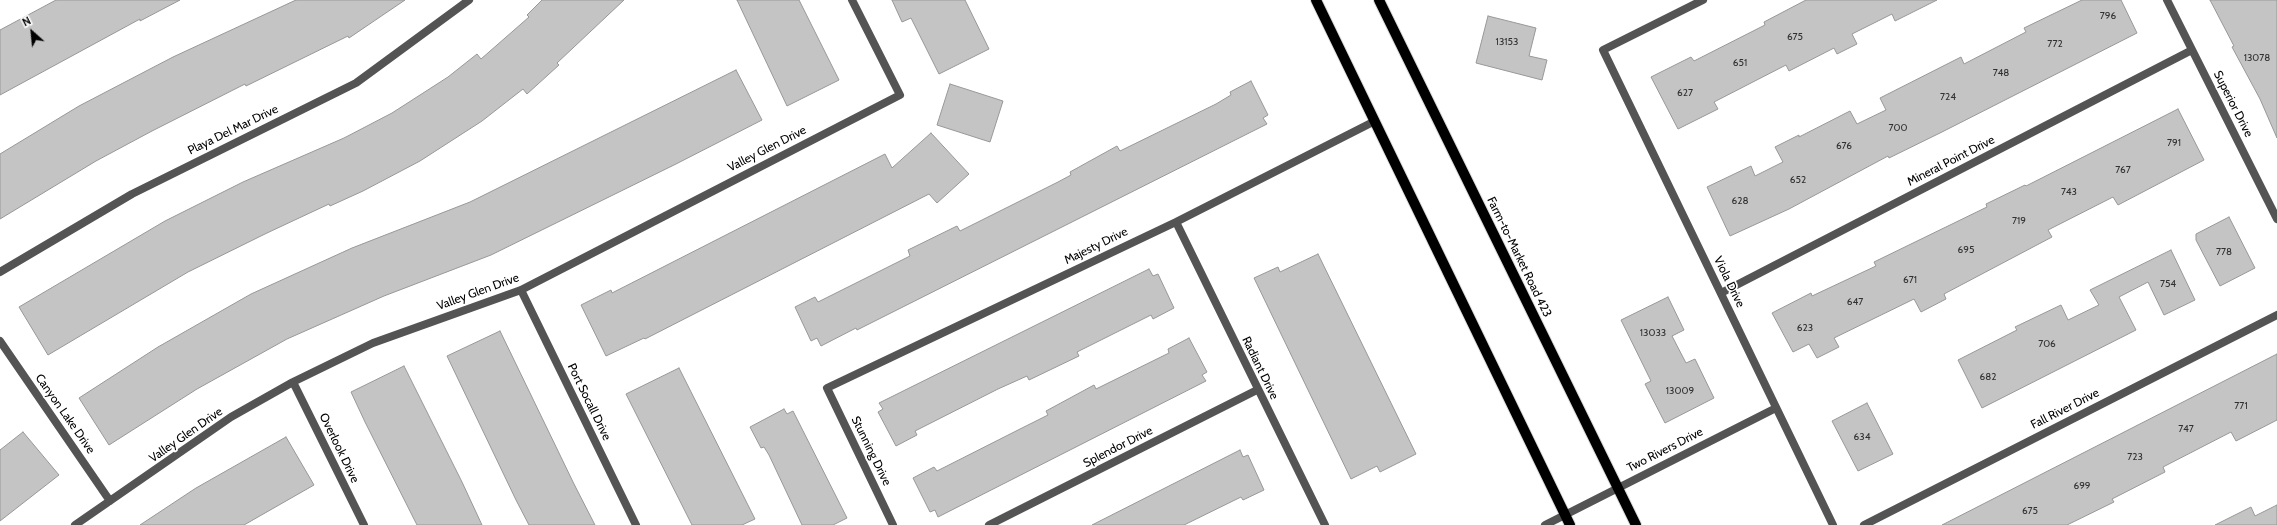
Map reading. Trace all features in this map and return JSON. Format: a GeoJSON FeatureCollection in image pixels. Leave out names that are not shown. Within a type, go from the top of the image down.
{"type":"FeatureCollection","features":[{"type":"Feature","properties":{"kind":"main road"},"geometry":{"type":"LineString","coordinates":[[1316,0],[1373,122],[1570,525]]}},
{"type":"Feature","properties":{"kind":"main road","name":"Farm-to-Market Road 423"},"geometry":{"type":"LineString","coordinates":[[1379,0],[1636,525]]}},
{"type":"Feature","properties":{"kind":"street","name":"Playa Del Mar Drive"},"geometry":{"type":"LineString","coordinates":[[0,272],[132,194],[356,83],[469,0]]}},
{"type":"Feature","properties":{"kind":"street","name":"Valley Glen Drive"},"geometry":{"type":"LineString","coordinates":[[75,525],[231,417],[293,382],[373,343],[522,290],[900,95],[852,0]]}},
{"type":"Feature","properties":{"kind":"street","name":"Viola Drive"},"geometry":{"type":"LineString","coordinates":[[1703,0],[1603,50],[1833,525]]}},
{"type":"Feature","properties":{"kind":"street","name":"Superior Drive"},"geometry":{"type":"LineString","coordinates":[[2167,0],[2277,219]]}},
{"type":"Feature","properties":{"kind":"street","name":"Mineral Point Drive"},"geometry":{"type":"LineString","coordinates":[[1720,293],[2192,50]]}},
{"type":"Feature","properties":{"kind":"street","name":"Majesty Drive"},"geometry":{"type":"LineString","coordinates":[[827,388],[1176,222],[1373,122]]}},
{"type":"Feature","properties":{"kind":"street","name":"Radiant Drive"},"geometry":{"type":"LineString","coordinates":[[1176,222],[1257,390],[1325,525]]}},
{"type":"Feature","properties":{"kind":"street","name":"Port Socall Drive"},"geometry":{"type":"LineString","coordinates":[[522,290],[636,525]]}},
{"type":"Feature","properties":{"kind":"street","name":"Fall River Drive"},"geometry":{"type":"LineString","coordinates":[[1864,525],[2277,315]]}},
{"type":"Feature","properties":{"kind":"street","name":"Canyon Lake Drive"},"geometry":{"type":"LineString","coordinates":[[0,340],[110,500]]}},
{"type":"Feature","properties":{"kind":"street","name":"Overlook Drive"},"geometry":{"type":"LineString","coordinates":[[293,382],[364,525]]}},
{"type":"Feature","properties":{"kind":"street","name":"Stunning Drive"},"geometry":{"type":"LineString","coordinates":[[827,388],[893,525]]}},
{"type":"Feature","properties":{"kind":"street","name":"Splendor Drive"},"geometry":{"type":"LineString","coordinates":[[988,525],[1257,390]]}},
{"type":"Feature","properties":{"kind":"street","name":"Two Rivers Drive"},"geometry":{"type":"LineString","coordinates":[[1545,525],[1776,408]]}},
{"type":"Feature","properties":{"kind":"building"},"geometry":{"type":"Polygon","coordinates":[[[56,0],[180,0],[140,21],[140,19],[0,95],[0,30],[56,0]]]}},
{"type":"Feature","properties":{"kind":"building"},"geometry":{"type":"Polygon","coordinates":[[[296,0],[405,0],[349,38],[348,36],[246,86],[245,84],[152,131],[96,161],[0,219],[0,154],[79,106],[173,57],[296,0]]]}},
{"type":"Feature","properties":{"kind":"building"},"geometry":{"type":"Polygon","coordinates":[[[542,0],[624,0],[557,63],[559,65],[527,94],[523,89],[482,121],[420,161],[363,191],[330,206],[329,204],[188,272],[48,355],[19,307],[165,221],[243,182],[344,138],[392,113],[448,77],[477,54],[481,59],[529,17],[527,15],[542,0]]]}},
{"type":"Feature","properties":{"kind":"building"},"geometry":{"type":"Polygon","coordinates":[[[737,0],[799,0],[839,80],[787,106],[737,0]]]}},
{"type":"Feature","properties":{"kind":"building"},"geometry":{"type":"Polygon","coordinates":[[[892,0],[965,0],[989,49],[939,74],[911,18],[902,22],[892,0]]]}},
{"type":"Feature","properties":{"kind":"building"},"geometry":{"type":"Polygon","coordinates":[[[1806,0],[1937,0],[1895,21],[1892,14],[1852,34],[1857,44],[1837,54],[1834,48],[1789,71],[1786,65],[1714,102],[1718,109],[1678,129],[1651,77],[1691,57],[1694,61],[1765,25],[1764,22],[1806,0]]]}},
{"type":"Feature","properties":{"kind":"building"},"geometry":{"type":"Polygon","coordinates":[[[2082,0],[2121,0],[2137,33],[1942,132],[1889,158],[1888,156],[1789,209],[1730,236],[1707,187],[1751,166],[1755,176],[1783,162],[1775,147],[1799,135],[1799,137],[1850,111],[1857,124],[1886,110],[1880,98],[1961,57],[1964,64],[2026,32],[2024,28],[2082,0]]]}},
{"type":"Feature","properties":{"kind":"building"},"geometry":{"type":"Polygon","coordinates":[[[2210,0],[2277,0],[2277,138],[2260,99],[2232,47],[2234,46],[2210,0]]]}},
{"type":"Feature","properties":{"kind":"building"},"geometry":{"type":"Polygon","coordinates":[[[1488,16],[1536,28],[1529,56],[1547,60],[1542,80],[1476,63],[1488,16]]]}},
{"type":"Feature","properties":{"kind":"building"},"geometry":{"type":"Polygon","coordinates":[[[736,70],[762,120],[676,164],[491,255],[384,296],[287,339],[197,389],[109,445],[79,398],[158,347],[251,294],[352,248],[470,202],[736,70]]]}},
{"type":"Feature","properties":{"kind":"building"},"geometry":{"type":"Polygon","coordinates":[[[1251,81],[1268,115],[1263,118],[1267,124],[857,330],[856,328],[821,346],[817,338],[811,341],[795,307],[815,297],[818,302],[910,256],[908,250],[957,226],[960,231],[1071,175],[1070,172],[1117,146],[1120,151],[1216,104],[1231,95],[1230,92],[1251,81]]]}},
{"type":"Feature","properties":{"kind":"building"},"geometry":{"type":"Polygon","coordinates":[[[950,84],[1003,101],[990,142],[937,125],[950,84]]]}},
{"type":"Feature","properties":{"kind":"building"},"geometry":{"type":"Polygon","coordinates":[[[2178,109],[2204,160],[2118,205],[2113,197],[2048,230],[2052,237],[1944,294],[1946,299],[1921,312],[1914,299],[1834,338],[1839,347],[1817,358],[1809,344],[1793,352],[1772,313],[1811,293],[1812,296],[1876,266],[1874,262],[1987,207],[1986,204],[2025,185],[2026,186],[2178,109]]]}},
{"type":"Feature","properties":{"kind":"building"},"geometry":{"type":"Polygon","coordinates":[[[931,133],[969,174],[937,203],[929,194],[645,339],[644,338],[606,356],[581,305],[611,290],[612,293],[885,154],[892,168],[931,133]]]}},
{"type":"Feature","properties":{"kind":"building"},"geometry":{"type":"Polygon","coordinates":[[[2229,217],[2255,268],[2220,286],[2196,240],[2196,234],[2229,217]]]}},
{"type":"Feature","properties":{"kind":"building"},"geometry":{"type":"Polygon","coordinates":[[[2171,250],[2195,300],[2164,315],[2148,282],[2119,297],[2136,330],[1982,408],[1958,360],[2017,330],[2015,327],[2061,305],[2068,320],[2099,305],[2090,290],[2171,250]]]}},
{"type":"Feature","properties":{"kind":"building"},"geometry":{"type":"Polygon","coordinates":[[[1318,254],[1416,454],[1380,472],[1377,466],[1351,479],[1254,278],[1278,267],[1280,272],[1318,254]]]}},
{"type":"Feature","properties":{"kind":"building"},"geometry":{"type":"Polygon","coordinates":[[[1149,269],[1153,276],[1158,274],[1174,308],[1153,319],[1151,315],[1077,352],[1079,356],[1029,380],[1027,376],[998,389],[915,431],[917,435],[896,446],[878,412],[883,409],[879,403],[1149,269]]]}},
{"type":"Feature","properties":{"kind":"building"},"geometry":{"type":"Polygon","coordinates":[[[1668,297],[1684,330],[1672,336],[1686,363],[1695,359],[1714,398],[1665,423],[1645,384],[1651,381],[1621,320],[1668,297]]]}},
{"type":"Feature","properties":{"kind":"building"},"geometry":{"type":"Polygon","coordinates":[[[500,331],[595,525],[529,525],[516,500],[447,356],[500,331]]]}},
{"type":"Feature","properties":{"kind":"building"},"geometry":{"type":"Polygon","coordinates":[[[1189,338],[1207,372],[1202,375],[1206,381],[938,517],[935,510],[930,512],[913,478],[934,467],[937,471],[1048,415],[1046,411],[1094,385],[1096,389],[1169,353],[1168,349],[1189,338]]]}},
{"type":"Feature","properties":{"kind":"building"},"geometry":{"type":"Polygon","coordinates":[[[2277,354],[2277,420],[2236,441],[2231,432],[2163,467],[2165,472],[2112,499],[2114,502],[2067,525],[1942,525],[2277,354]]]}},
{"type":"Feature","properties":{"kind":"building"},"geometry":{"type":"Polygon","coordinates":[[[404,366],[482,525],[417,525],[365,422],[351,392],[404,366]]]}},
{"type":"Feature","properties":{"kind":"building"},"geometry":{"type":"Polygon","coordinates":[[[679,368],[755,519],[742,525],[692,525],[626,394],[679,368]]]}},
{"type":"Feature","properties":{"kind":"building"},"geometry":{"type":"Polygon","coordinates":[[[1867,403],[1893,454],[1858,471],[1832,421],[1867,403]]]}},
{"type":"Feature","properties":{"kind":"building"},"geometry":{"type":"Polygon","coordinates":[[[784,409],[787,414],[793,411],[847,518],[833,525],[802,525],[769,455],[764,447],[761,448],[750,427],[784,409]]]}},
{"type":"Feature","properties":{"kind":"building"},"geometry":{"type":"Polygon","coordinates":[[[23,432],[59,475],[0,521],[0,450],[23,432]]]}},
{"type":"Feature","properties":{"kind":"building"},"geometry":{"type":"Polygon","coordinates":[[[286,437],[314,485],[244,525],[140,525],[196,488],[286,437]]]}},
{"type":"Feature","properties":{"kind":"building"},"geometry":{"type":"Polygon","coordinates":[[[1240,450],[1243,457],[1248,455],[1264,490],[1243,500],[1241,497],[1184,525],[1092,525],[1240,450]]]}},
{"type":"Feature","properties":{"kind":"building"},"geometry":{"type":"Polygon","coordinates":[[[2277,505],[2277,525],[2215,525],[2251,507],[2255,516],[2277,505]]]}}]}
